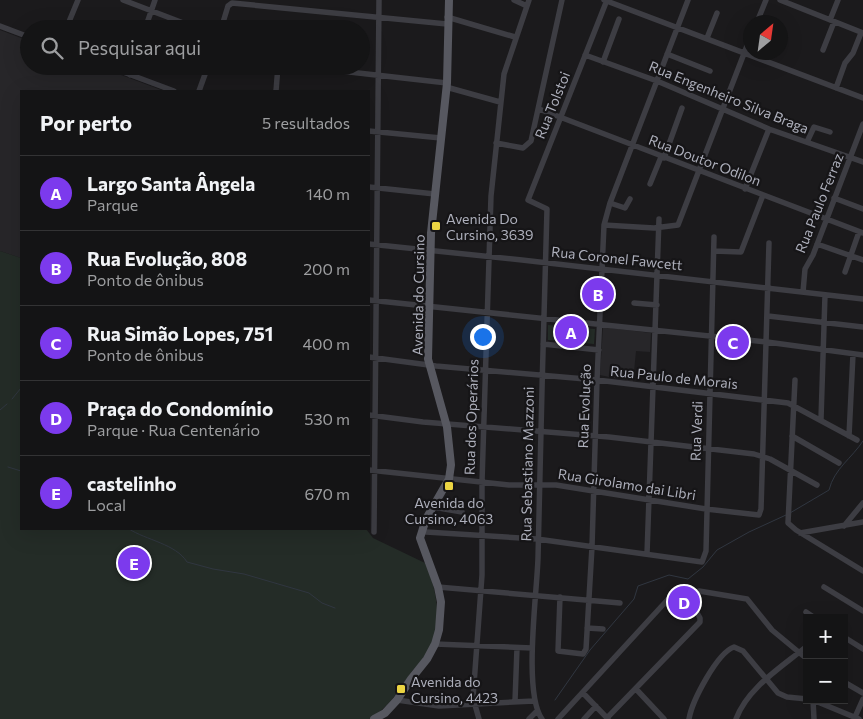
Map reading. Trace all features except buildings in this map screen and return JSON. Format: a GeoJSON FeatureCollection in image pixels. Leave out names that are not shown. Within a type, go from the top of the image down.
{"type":"FeatureCollection","features":[{"type":"Feature","properties":{"kind":"main road","name":"Avenida do Cursino"},"geometry":{"type":"LineString","coordinates":[[374,719],[398,700],[427,659],[436,644],[440,620],[438,587],[420,538],[421,528],[449,479],[451,458],[446,423],[428,365],[435,194],[447,85],[448,0]]}},
{"type":"Feature","properties":{"kind":"street"},"geometry":{"type":"LineString","coordinates":[[70,20],[78,0]]}},
{"type":"Feature","properties":{"kind":"street"},"geometry":{"type":"LineString","coordinates":[[123,0],[175,20]]}},
{"type":"Feature","properties":{"kind":"street"},"geometry":{"type":"LineString","coordinates":[[148,20],[155,0]]}},
{"type":"Feature","properties":{"kind":"street"},"geometry":{"type":"LineString","coordinates":[[374,532],[372,470],[376,416],[372,357],[376,301],[379,0]]}},
{"type":"Feature","properties":{"kind":"street"},"geometry":{"type":"LineString","coordinates":[[514,0],[528,3]]}},
{"type":"Feature","properties":{"kind":"street"},"geometry":{"type":"LineString","coordinates":[[496,144],[519,148],[526,147],[534,133],[562,0]]}},
{"type":"Feature","properties":{"kind":"street"},"geometry":{"type":"LineString","coordinates":[[606,0],[743,53]]}},
{"type":"Feature","properties":{"kind":"street","name":"Rua Tolstoi"},"geometry":{"type":"LineString","coordinates":[[546,207],[530,203],[528,200],[606,0]]}},
{"type":"Feature","properties":{"kind":"street","name":"Rua Evolução"},"geometry":{"type":"LineString","coordinates":[[560,597],[559,652],[582,654],[587,651],[590,600],[604,225],[610,203],[688,0]]}},
{"type":"Feature","properties":{"kind":"street"},"geometry":{"type":"LineString","coordinates":[[760,15],[766,0]]}},
{"type":"Feature","properties":{"kind":"street"},"geometry":{"type":"LineString","coordinates":[[780,0],[862,33],[852,53],[844,63],[836,88]]}},
{"type":"Feature","properties":{"kind":"street"},"geometry":{"type":"LineString","coordinates":[[823,50],[838,0]]}},
{"type":"Feature","properties":{"kind":"street"},"geometry":{"type":"LineString","coordinates":[[225,20],[231,4],[251,3],[379,19],[447,18],[515,37]]}},
{"type":"Feature","properties":{"kind":"street","name":"Rua dos Operários"},"geometry":{"type":"LineString","coordinates":[[478,719],[474,704],[483,536],[483,426],[491,196],[504,74],[528,3]]}},
{"type":"Feature","properties":{"kind":"street"},"geometry":{"type":"LineString","coordinates":[[707,38],[717,13]]}},
{"type":"Feature","properties":{"kind":"street"},"geometry":{"type":"LineString","coordinates":[[603,62],[619,19]]}},
{"type":"Feature","properties":{"kind":"street"},"geometry":{"type":"LineString","coordinates":[[0,26],[20,34]]}},
{"type":"Feature","properties":{"kind":"street"},"geometry":{"type":"LineString","coordinates":[[667,54],[710,71]]}},
{"type":"Feature","properties":{"kind":"street","name":"Rua Engenheiro Silva Braga"},"geometry":{"type":"LineString","coordinates":[[585,55],[657,81],[769,129],[863,162]]}},
{"type":"Feature","properties":{"kind":"street"},"geometry":{"type":"LineString","coordinates":[[604,225],[659,228],[678,225],[743,56]]}},
{"type":"Feature","properties":{"kind":"street"},"geometry":{"type":"LineString","coordinates":[[762,60],[863,98]]}},
{"type":"Feature","properties":{"kind":"street"},"geometry":{"type":"LineString","coordinates":[[370,74],[447,85],[500,102]]}},
{"type":"Feature","properties":{"kind":"street"},"geometry":{"type":"LineString","coordinates":[[130,75],[171,90]]}},
{"type":"Feature","properties":{"kind":"street"},"geometry":{"type":"LineString","coordinates":[[200,90],[205,75]]}},
{"type":"Feature","properties":{"kind":"street"},"geometry":{"type":"LineString","coordinates":[[276,90],[277,75]]}},
{"type":"Feature","properties":{"kind":"street"},"geometry":{"type":"LineString","coordinates":[[650,184],[682,108]]}},
{"type":"Feature","properties":{"kind":"street","name":"Rua Doutor Odilon"},"geometry":{"type":"LineString","coordinates":[[540,109],[699,172],[861,232]]}},
{"type":"Feature","properties":{"kind":"street","name":"Rua Paulo Ferraz"},"geometry":{"type":"LineString","coordinates":[[803,292],[805,269],[817,244],[863,124]]}},
{"type":"Feature","properties":{"kind":"street"},"geometry":{"type":"LineString","coordinates":[[807,142],[814,127],[830,132]]}},
{"type":"Feature","properties":{"kind":"street"},"geometry":{"type":"LineString","coordinates":[[745,188],[769,129]]}},
{"type":"Feature","properties":{"kind":"street"},"geometry":{"type":"LineString","coordinates":[[370,131],[441,138]]}},
{"type":"Feature","properties":{"kind":"street"},"geometry":{"type":"LineString","coordinates":[[370,187],[435,194]]}},
{"type":"Feature","properties":{"kind":"street"},"geometry":{"type":"LineString","coordinates":[[714,251],[741,252],[763,195]]}},
{"type":"Feature","properties":{"kind":"street"},"geometry":{"type":"LineString","coordinates":[[834,198],[863,209]]}},
{"type":"Feature","properties":{"kind":"street"},"geometry":{"type":"LineString","coordinates":[[610,203],[625,208],[630,199]]}},
{"type":"Feature","properties":{"kind":"street","name":"Rua Sebastiano Mazzoni"},"geometry":{"type":"LineString","coordinates":[[542,719],[534,701],[532,648],[546,263],[546,207]]}},
{"type":"Feature","properties":{"kind":"street"},"geometry":{"type":"LineString","coordinates":[[426,532],[537,540],[647,554],[659,219]]}},
{"type":"Feature","properties":{"kind":"street"},"geometry":{"type":"LineString","coordinates":[[845,272],[861,232]]}},
{"type":"Feature","properties":{"kind":"street","name":"Rua Verdi"},"geometry":{"type":"LineString","coordinates":[[647,554],[700,562],[703,560],[706,551],[714,237]]}},
{"type":"Feature","properties":{"kind":"street"},"geometry":{"type":"LineString","coordinates":[[762,456],[769,243]]}},
{"type":"Feature","properties":{"kind":"street","name":"Rua Coronel Fawcett"},"geometry":{"type":"LineString","coordinates":[[370,244],[658,275],[863,300]]}},
{"type":"Feature","properties":{"kind":"street"},"geometry":{"type":"LineString","coordinates":[[817,244],[863,260]]}},
{"type":"Feature","properties":{"kind":"street"},"geometry":{"type":"LineString","coordinates":[[821,419],[825,294]]}},
{"type":"Feature","properties":{"kind":"street"},"geometry":{"type":"LineString","coordinates":[[370,300],[711,338],[767,342],[863,355]]}},
{"type":"Feature","properties":{"kind":"street"},"geometry":{"type":"LineString","coordinates":[[634,303],[657,305]]}},
{"type":"Feature","properties":{"kind":"street"},"geometry":{"type":"LineString","coordinates":[[768,316],[863,327]]}},
{"type":"Feature","properties":{"kind":"street"},"geometry":{"type":"LineString","coordinates":[[543,344],[600,350]]}},
{"type":"Feature","properties":{"kind":"street"},"geometry":{"type":"LineString","coordinates":[[850,436],[853,354]]}},
{"type":"Feature","properties":{"kind":"street","name":"Rua Paulo de Morais"},"geometry":{"type":"LineString","coordinates":[[372,357],[485,371],[597,380],[793,404],[857,440]]}},
{"type":"Feature","properties":{"kind":"street"},"geometry":{"type":"LineString","coordinates":[[795,380],[788,521],[800,533],[862,569]]}},
{"type":"Feature","properties":{"kind":"street"},"geometry":{"type":"LineString","coordinates":[[370,415],[595,436],[762,456],[818,485]]}},
{"type":"Feature","properties":{"kind":"street"},"geometry":{"type":"LineString","coordinates":[[792,436],[839,463]]}},
{"type":"Feature","properties":{"kind":"street","name":"Rua Girolamo dai Libri"},"geometry":{"type":"LineString","coordinates":[[372,470],[482,482],[549,485],[594,490],[706,509],[755,515],[760,512],[762,456]]}},
{"type":"Feature","properties":{"kind":"street"},"geometry":{"type":"LineString","coordinates":[[844,526],[863,503]]}},
{"type":"Feature","properties":{"kind":"street"},"geometry":{"type":"LineString","coordinates":[[433,507],[462,512]]}},
{"type":"Feature","properties":{"kind":"street"},"geometry":{"type":"LineString","coordinates":[[800,533],[863,522]]}},
{"type":"Feature","properties":{"kind":"street"},"geometry":{"type":"LineString","coordinates":[[438,587],[620,603]]}},
{"type":"Feature","properties":{"kind":"street"},"geometry":{"type":"LineString","coordinates":[[824,587],[863,612]]}},
{"type":"Feature","properties":{"kind":"street"},"geometry":{"type":"LineString","coordinates":[[583,693],[607,719],[697,626],[700,618],[691,602],[696,592],[703,590],[747,599],[768,626],[806,659]]}},
{"type":"Feature","properties":{"kind":"street"},"geometry":{"type":"LineString","coordinates":[[558,719],[671,596]]}},
{"type":"Feature","properties":{"kind":"street"},"geometry":{"type":"LineString","coordinates":[[587,628],[603,629]]}},
{"type":"Feature","properties":{"kind":"street"},"geometry":{"type":"LineString","coordinates":[[848,640],[863,649]]}},
{"type":"Feature","properties":{"kind":"street"},"geometry":{"type":"LineString","coordinates":[[436,644],[532,648]]}},
{"type":"Feature","properties":{"kind":"street"},"geometry":{"type":"LineString","coordinates":[[689,719],[694,700],[705,680],[732,647],[741,649],[783,696],[803,699]]}},
{"type":"Feature","properties":{"kind":"street"},"geometry":{"type":"LineString","coordinates":[[515,701],[517,648]]}},
{"type":"Feature","properties":{"kind":"street"},"geometry":{"type":"LineString","coordinates":[[736,719],[747,699],[803,650]]}},
{"type":"Feature","properties":{"kind":"street"},"geometry":{"type":"LineString","coordinates":[[848,684],[863,693]]}},
{"type":"Feature","properties":{"kind":"street"},"geometry":{"type":"LineString","coordinates":[[636,689],[664,719]]}},
{"type":"Feature","properties":{"kind":"street"},"geometry":{"type":"LineString","coordinates":[[823,704],[857,718],[863,699]]}},
{"type":"Feature","properties":{"kind":"street"},"geometry":{"type":"LineString","coordinates":[[398,700],[439,706],[534,701]]}},
{"type":"Feature","properties":{"kind":"street"},"geometry":{"type":"LineString","coordinates":[[813,704],[814,719]]}},
{"type":"Feature","properties":{"kind":"street"},"geometry":{"type":"LineString","coordinates":[[584,719],[596,706]]}},
{"type":"Feature","properties":{"kind":"street"},"geometry":{"type":"LineString","coordinates":[[529,719],[537,711]]}},
{"type":"Feature","properties":{"kind":"shaded area"},"geometry":{"type":"Polygon","coordinates":[[[0,30],[20,38],[20,75],[121,75],[161,90],[20,90],[20,258],[0,251],[0,30]]]}},
{"type":"Feature","properties":{"kind":"shaded area"},"geometry":{"type":"Polygon","coordinates":[[[0,251],[20,258],[20,530],[367,530],[373,538],[425,563],[433,584],[437,620],[433,643],[424,659],[412,671],[392,699],[369,719],[0,719],[0,251]]]}},
{"type":"Feature","properties":{"kind":"shaded area"},"geometry":{"type":"Polygon","coordinates":[[[548,325],[595,329],[594,344],[548,340],[548,325]]]}},
{"type":"Feature","properties":{"kind":"shaded area"},"geometry":{"type":"Polygon","coordinates":[[[603,327],[651,333],[650,352],[636,351],[633,382],[600,375],[603,327]]]}},
{"type":"Feature","properties":{"kind":"waterway"},"geometry":{"type":"LineString","coordinates":[[12,399],[20,389]]}},
{"type":"Feature","properties":{"kind":"waterway"},"geometry":{"type":"LineString","coordinates":[[0,410],[7,404]]}},
{"type":"Feature","properties":{"kind":"waterway"},"geometry":{"type":"LineString","coordinates":[[790,513],[829,490],[839,470],[863,441]]}},
{"type":"Feature","properties":{"kind":"waterway"},"geometry":{"type":"LineString","coordinates":[[8,467],[20,471]]}},
{"type":"Feature","properties":{"kind":"waterway"},"geometry":{"type":"LineString","coordinates":[[555,700],[590,650],[634,599],[638,586],[669,575],[688,579],[703,567],[717,550],[749,532],[786,515]]}},
{"type":"Feature","properties":{"kind":"waterway"},"geometry":{"type":"LineString","coordinates":[[131,530],[176,551],[187,562],[244,574],[309,593],[322,603],[335,608]]}},
{"type":"Feature","properties":{"kind":"place","name":"Avenida Do Cursino, 3639"},"geometry":{"type":"Point","coordinates":[436,226]}},
{"type":"Feature","properties":{"kind":"place","name":"Rua Evolução, 808"},"geometry":{"type":"Point","coordinates":[598,294]}},
{"type":"Feature","properties":{"kind":"place","name":"Largo Santa Ângela"},"geometry":{"type":"Point","coordinates":[571,332]}},
{"type":"Feature","properties":{"kind":"place","name":"Rua Simão Lopes, 751"},"geometry":{"type":"Point","coordinates":[733,342]}},
{"type":"Feature","properties":{"kind":"place","name":"Avenida do Cursino, 4063"},"geometry":{"type":"Point","coordinates":[449,486]}},
{"type":"Feature","properties":{"kind":"place","name":"castelinho"},"geometry":{"type":"Point","coordinates":[134,563]}},
{"type":"Feature","properties":{"kind":"place","name":"Praça do Condomínio"},"geometry":{"type":"Point","coordinates":[684,602]}},
{"type":"Feature","properties":{"kind":"place","name":"Avenida do Cursino, 4423"},"geometry":{"type":"Point","coordinates":[401,689]}}]}
